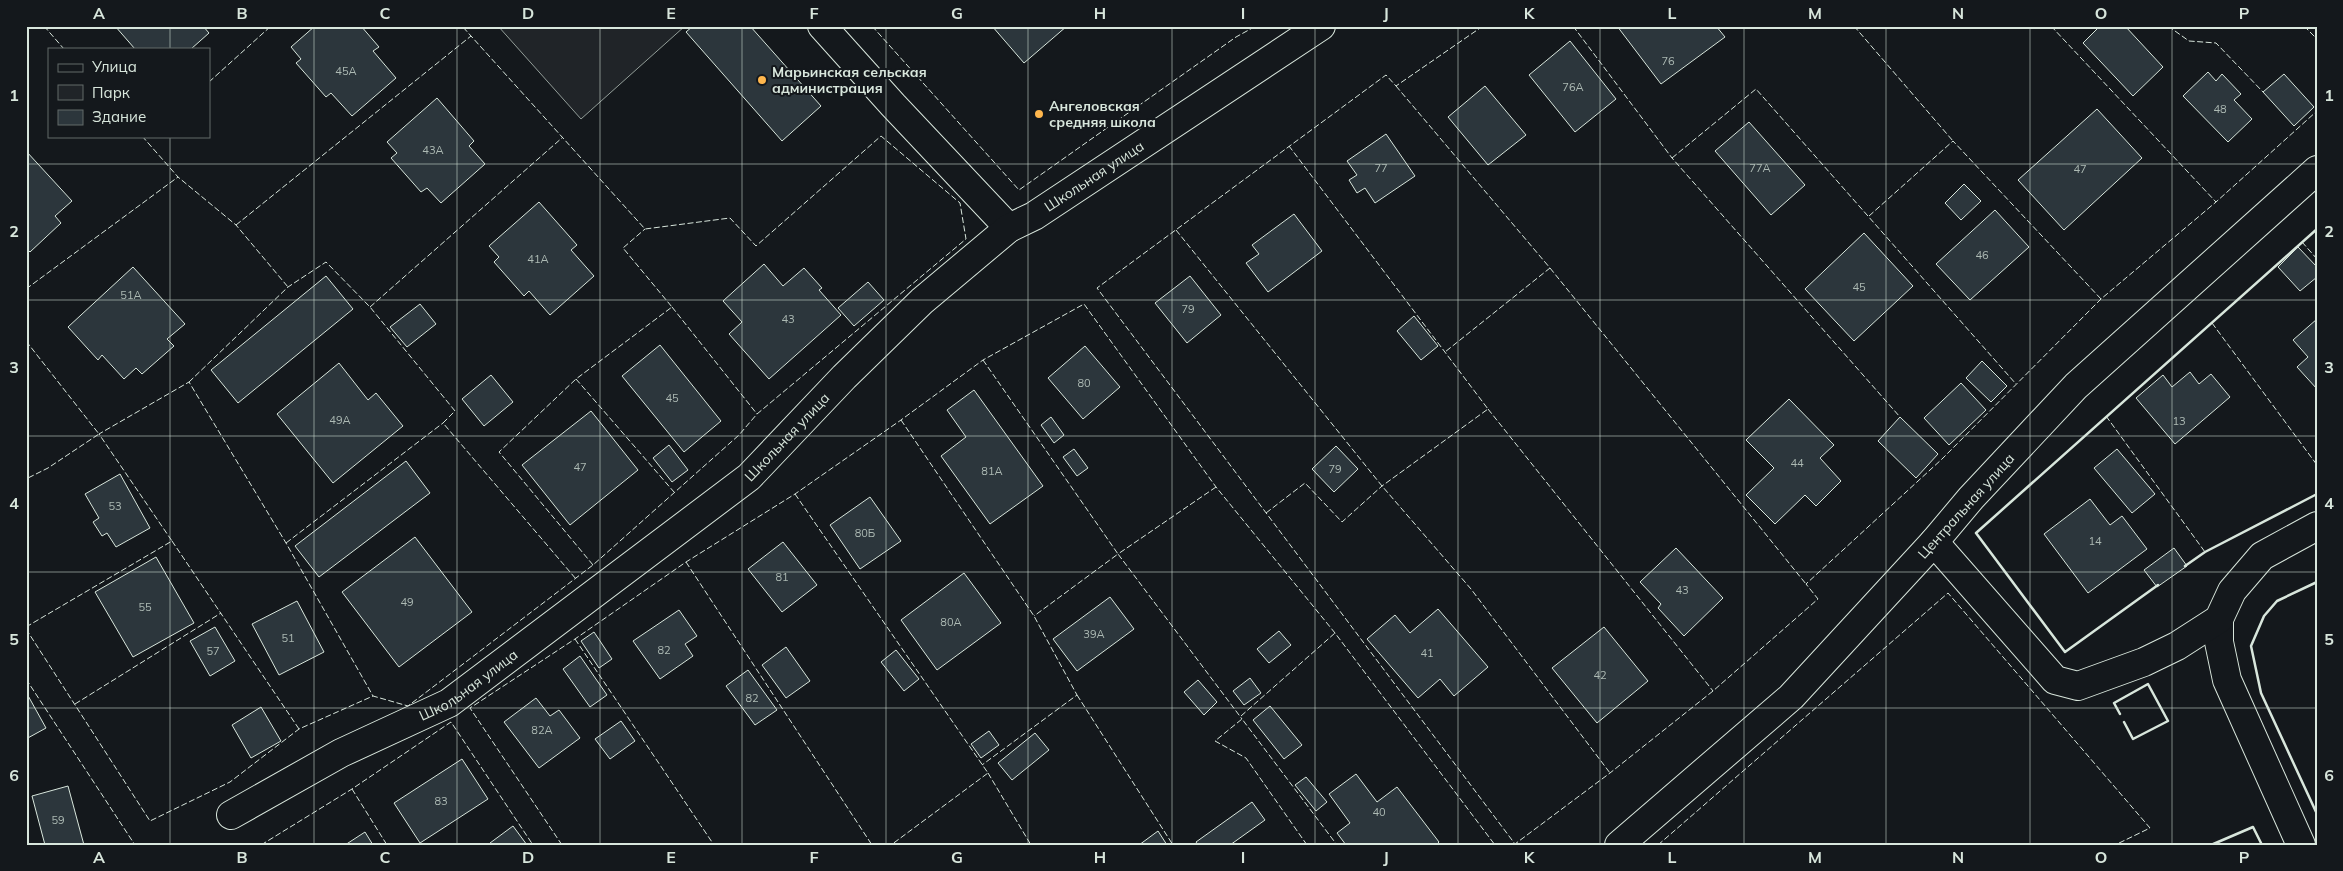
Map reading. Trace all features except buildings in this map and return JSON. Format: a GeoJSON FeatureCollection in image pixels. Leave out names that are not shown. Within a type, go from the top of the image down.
{"type":"FeatureCollection","features":[{"type":"Feature","properties":{"kind":"street"},"geometry":{"type":"LineString","coordinates":[[822,26],[893,105],[1009,228]]}},
{"type":"Feature","properties":{"kind":"street","name":"Школьная улица"},"geometry":{"type":"LineString","coordinates":[[231,815],[342,753],[449,703],[749,476],[844,377],[922,301],[1009,228],[1034,216],[1321,26]]}},
{"type":"Feature","properties":{"kind":"street","name":"Центральная улица"},"geometry":{"type":"LineString","coordinates":[[1618,845],[1791,698],[2076,386],[2317,170]]}},
{"type":"Feature","properties":{"kind":"street"},"geometry":{"type":"LineString","coordinates":[[2301,845],[2227,680],[2219,642],[2219,619],[2232,591],[2262,556],[2317,526]]}},
{"type":"Feature","properties":{"kind":"street"},"geometry":{"type":"LineString","coordinates":[[1934,542],[2055,680],[2078,686],[2144,662],[2177,646],[2219,619]]}},
{"type":"Feature","properties":{"kind":"green space"},"geometry":{"type":"Polygon","coordinates":[[[498,26],[685,26],[581,119],[498,26]]]}},
{"type":"Feature","properties":{"kind":"fence"},"geometry":{"type":"LineString","coordinates":[[44,26],[63,48]]}},
{"type":"Feature","properties":{"kind":"fence"},"geometry":{"type":"LineString","coordinates":[[210,81],[271,26]]}},
{"type":"Feature","properties":{"kind":"fence"},"geometry":{"type":"LineString","coordinates":[[26,629],[150,821],[230,782],[299,729],[373,696],[408,706],[593,565],[739,435],[757,414],[966,239],[960,203],[881,136],[756,246],[730,218],[645,229],[462,26]]}},
{"type":"Feature","properties":{"kind":"fence"},"geometry":{"type":"LineString","coordinates":[[872,26],[1019,190],[1236,37],[1256,26]]}},
{"type":"Feature","properties":{"kind":"fence"},"geometry":{"type":"LineString","coordinates":[[1483,26],[1396,86],[1386,75],[1097,288],[1515,844],[1610,773],[1713,691],[1818,599],[1806,584],[1942,459],[2101,299],[2216,202],[2317,111]]}},
{"type":"Feature","properties":{"kind":"fence"},"geometry":{"type":"LineString","coordinates":[[1573,26],[1672,158],[1900,417]]}},
{"type":"Feature","properties":{"kind":"fence"},"geometry":{"type":"LineString","coordinates":[[1854,26],[1953,141]]}},
{"type":"Feature","properties":{"kind":"fence"},"geometry":{"type":"LineString","coordinates":[[2051,26],[2216,202]]}},
{"type":"Feature","properties":{"kind":"fence"},"geometry":{"type":"LineString","coordinates":[[2168,26],[2189,41],[2216,43],[2263,92]]}},
{"type":"Feature","properties":{"kind":"fence"},"geometry":{"type":"LineString","coordinates":[[2304,26],[2317,39]]}},
{"type":"Feature","properties":{"kind":"fence"},"geometry":{"type":"LineString","coordinates":[[236,225],[471,36]]}},
{"type":"Feature","properties":{"kind":"fence"},"geometry":{"type":"LineString","coordinates":[[1396,86],[1550,268],[1445,352]]}},
{"type":"Feature","properties":{"kind":"fence"},"geometry":{"type":"LineString","coordinates":[[1672,158],[1756,89],[2016,384]]}},
{"type":"Feature","properties":{"kind":"fence"},"geometry":{"type":"LineString","coordinates":[[370,307],[563,137]]}},
{"type":"Feature","properties":{"kind":"fence"},"geometry":{"type":"LineString","coordinates":[[144,138],[178,177],[236,225],[288,287]]}},
{"type":"Feature","properties":{"kind":"fence"},"geometry":{"type":"LineString","coordinates":[[1869,216],[1953,141],[2101,299]]}},
{"type":"Feature","properties":{"kind":"fence"},"geometry":{"type":"LineString","coordinates":[[1266,513],[1305,483],[1342,522],[1382,486],[1488,409],[1289,146]]}},
{"type":"Feature","properties":{"kind":"fence"},"geometry":{"type":"LineString","coordinates":[[26,289],[178,177]]}},
{"type":"Feature","properties":{"kind":"fence"},"geometry":{"type":"LineString","coordinates":[[593,565],[499,452],[576,379],[672,307],[623,248],[645,229]]}},
{"type":"Feature","properties":{"kind":"fence"},"geometry":{"type":"LineString","coordinates":[[1176,230],[1382,486],[1471,589],[1610,773]]}},
{"type":"Feature","properties":{"kind":"fence"},"geometry":{"type":"LineString","coordinates":[[2302,242],[2317,259]]}},
{"type":"Feature","properties":{"kind":"fence"},"geometry":{"type":"LineString","coordinates":[[189,382],[288,287],[326,262],[370,307],[455,411],[443,423],[576,579]]}},
{"type":"Feature","properties":{"kind":"fence"},"geometry":{"type":"LineString","coordinates":[[1550,268],[1806,584]]}},
{"type":"Feature","properties":{"kind":"fence"},"geometry":{"type":"LineString","coordinates":[[562,845],[470,708],[575,639],[686,562],[795,494],[983,360],[1084,304],[1216,487],[1335,633],[1495,845]]}},
{"type":"Feature","properties":{"kind":"fence"},"geometry":{"type":"LineString","coordinates":[[672,307],[757,414]]}},
{"type":"Feature","properties":{"kind":"fence"},"geometry":{"type":"LineString","coordinates":[[2212,323],[2317,465]]}},
{"type":"Feature","properties":{"kind":"fence"},"geometry":{"type":"LineString","coordinates":[[26,341],[99,434],[48,468],[26,479]]}},
{"type":"Feature","properties":{"kind":"fence"},"geometry":{"type":"LineString","coordinates":[[983,360],[1118,554],[1034,616]]}},
{"type":"Feature","properties":{"kind":"fence"},"geometry":{"type":"LineString","coordinates":[[576,379],[674,492]]}},
{"type":"Feature","properties":{"kind":"fence"},"geometry":{"type":"LineString","coordinates":[[26,627],[172,541],[99,434],[189,382],[286,543],[373,696]]}},
{"type":"Feature","properties":{"kind":"fence"},"geometry":{"type":"LineString","coordinates":[[1488,409],[1713,691]]}},
{"type":"Feature","properties":{"kind":"fence"},"geometry":{"type":"LineString","coordinates":[[2106,416],[2205,552]]}},
{"type":"Feature","properties":{"kind":"fence"},"geometry":{"type":"LineString","coordinates":[[901,420],[1034,616],[1077,695],[982,765]]}},
{"type":"Feature","properties":{"kind":"fence"},"geometry":{"type":"LineString","coordinates":[[286,543],[443,423]]}},
{"type":"Feature","properties":{"kind":"fence"},"geometry":{"type":"LineString","coordinates":[[1216,487],[1118,554],[1242,719]]}},
{"type":"Feature","properties":{"kind":"fence"},"geometry":{"type":"LineString","coordinates":[[795,494],[988,773],[891,845]]}},
{"type":"Feature","properties":{"kind":"fence"},"geometry":{"type":"LineString","coordinates":[[172,541],[299,729]]}},
{"type":"Feature","properties":{"kind":"fence"},"geometry":{"type":"LineString","coordinates":[[686,562],[872,845]]}},
{"type":"Feature","properties":{"kind":"fence"},"geometry":{"type":"LineString","coordinates":[[1658,845],[1948,593],[2150,828],[2115,845]]}},
{"type":"Feature","properties":{"kind":"fence"},"geometry":{"type":"LineString","coordinates":[[75,704],[221,613]]}},
{"type":"Feature","properties":{"kind":"fence"},"geometry":{"type":"LineString","coordinates":[[1241,716],[1335,633]]}},
{"type":"Feature","properties":{"kind":"fence"},"geometry":{"type":"LineString","coordinates":[[575,639],[714,845]]}},
{"type":"Feature","properties":{"kind":"fence"},"geometry":{"type":"LineString","coordinates":[[26,679],[135,845]]}},
{"type":"Feature","properties":{"kind":"fence"},"geometry":{"type":"LineString","coordinates":[[1077,695],[1173,845]]}},
{"type":"Feature","properties":{"kind":"fence"},"geometry":{"type":"LineString","coordinates":[[1307,845],[1246,758],[1215,741],[1242,719],[1337,845]]}},
{"type":"Feature","properties":{"kind":"fence"},"geometry":{"type":"LineString","coordinates":[[261,845],[352,789],[451,722],[533,845]]}},
{"type":"Feature","properties":{"kind":"fence"},"geometry":{"type":"LineString","coordinates":[[988,773],[1031,845]]}},
{"type":"Feature","properties":{"kind":"fence"},"geometry":{"type":"LineString","coordinates":[[352,789],[387,845]]}},
{"type":"Feature","properties":{"kind":"wall"},"geometry":{"type":"LineString","coordinates":[[2158,585],[2065,652],[1976,533],[2317,229]]}},
{"type":"Feature","properties":{"kind":"wall"},"geometry":{"type":"LineString","coordinates":[[2185,566],[2205,552],[2317,494]]}},
{"type":"Feature","properties":{"kind":"wall"},"geometry":{"type":"LineString","coordinates":[[2317,582],[2277,601],[2264,616],[2251,646],[2261,693],[2317,814]]}},
{"type":"Feature","properties":{"kind":"wall"},"geometry":{"type":"LineString","coordinates":[[2120,714],[2114,703],[2148,684],[2168,721],[2133,739],[2124,722]]}},
{"type":"Feature","properties":{"kind":"wall"},"geometry":{"type":"LineString","coordinates":[[2211,845],[2253,827],[2262,845]]}},
{"type":"Feature","properties":{"kind":"place","name":"Марьинская сельская администрация"},"geometry":{"type":"Point","coordinates":[762,80]}},
{"type":"Feature","properties":{"kind":"place","name":"Ангеловская средняя школа"},"geometry":{"type":"Point","coordinates":[1039,114]}}]}
